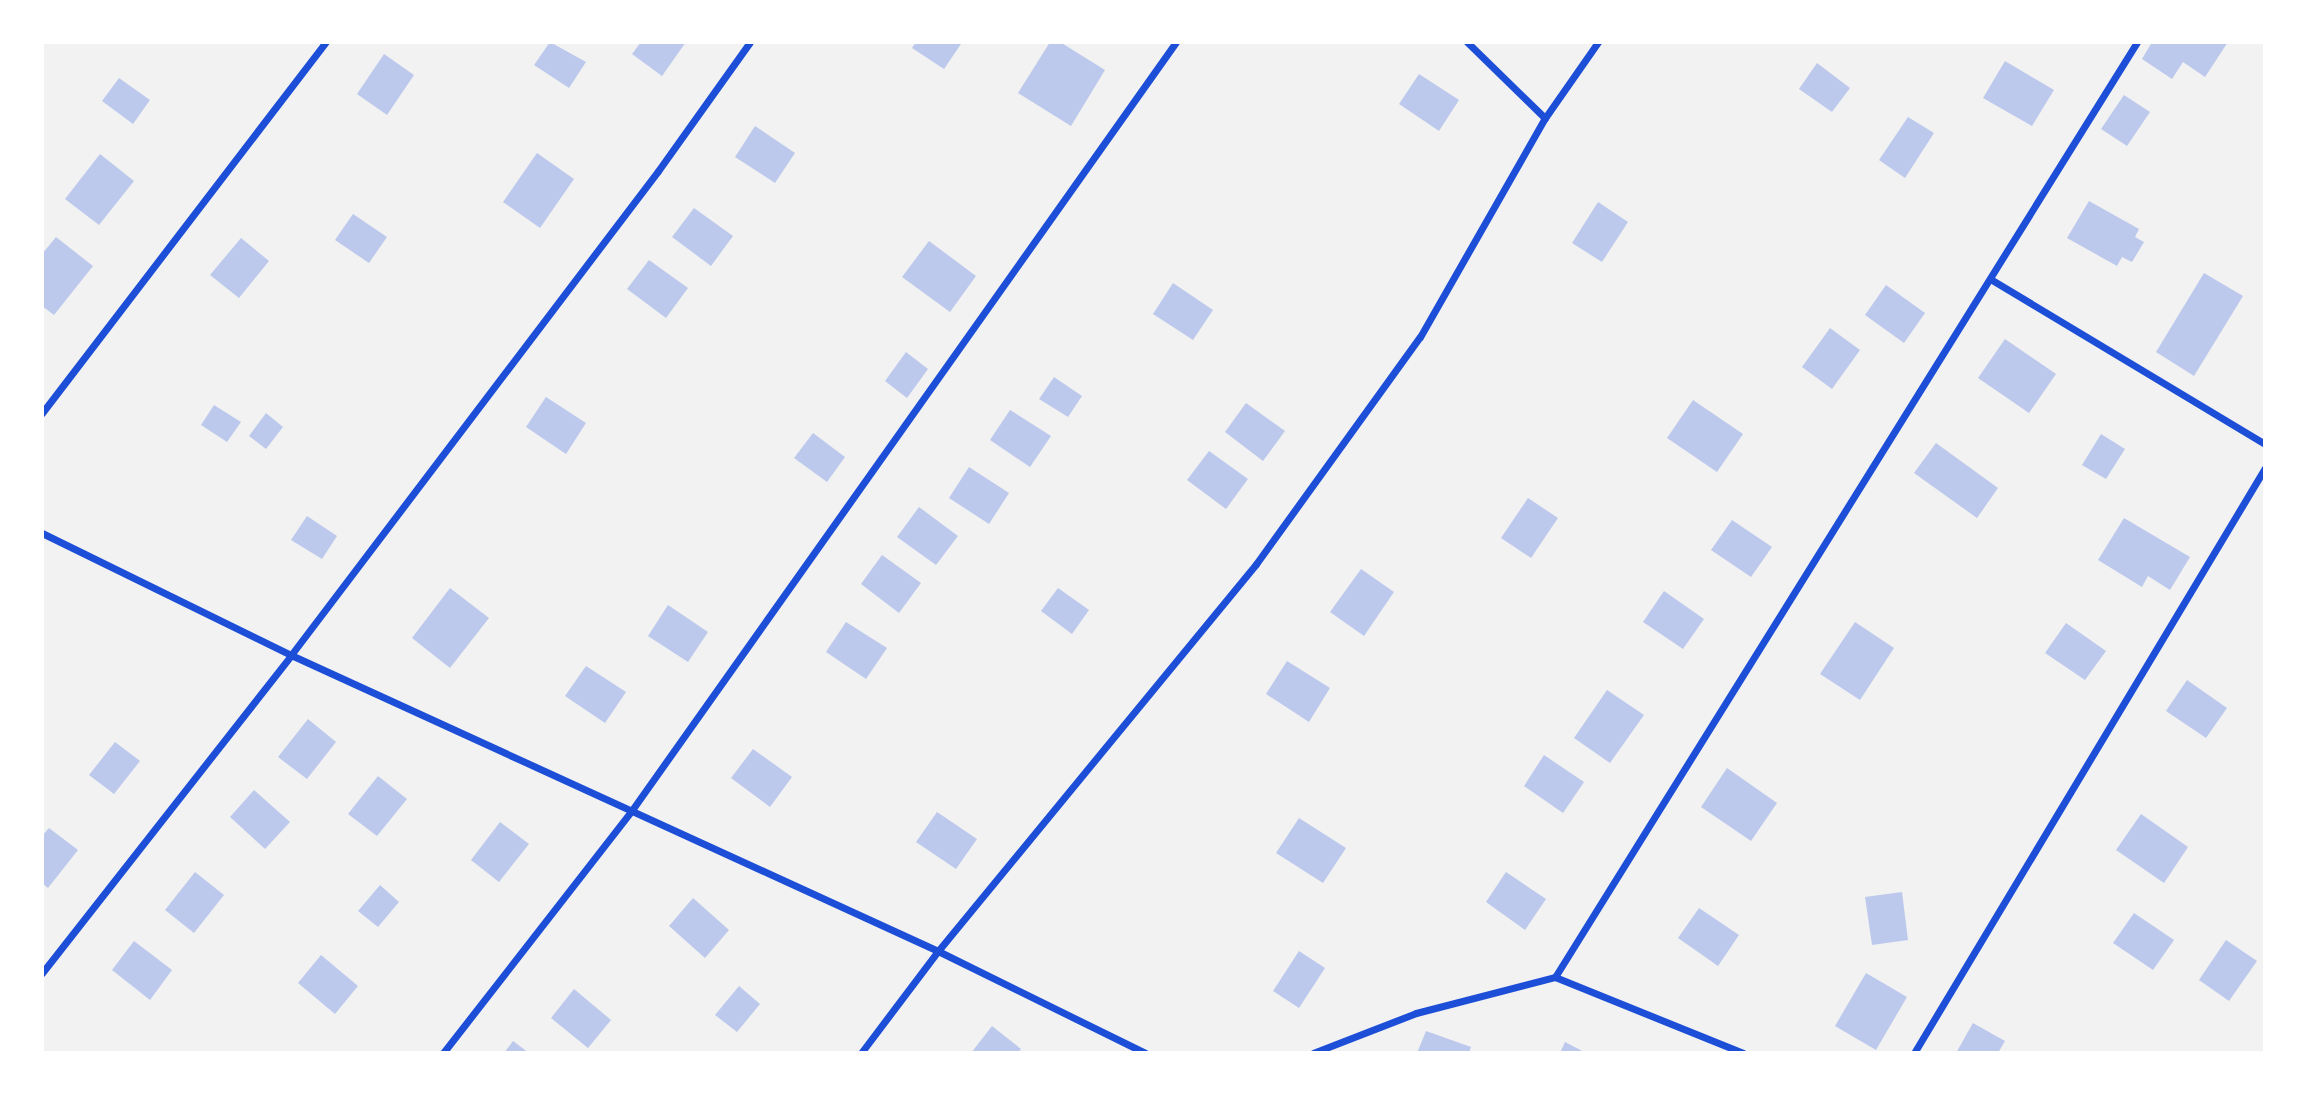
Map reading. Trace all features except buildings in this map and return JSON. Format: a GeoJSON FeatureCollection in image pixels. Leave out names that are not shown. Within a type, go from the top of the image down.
{"type":"FeatureCollection","features":[{"type":"Feature","properties":{"kind":"street"},"geometry":{"type":"LineString","coordinates":[[42,413],[326,42]]}},
{"type":"Feature","properties":{"kind":"street"},"geometry":{"type":"LineString","coordinates":[[42,973],[291,655],[658,171],[750,42]]}},
{"type":"Feature","properties":{"kind":"street"},"geometry":{"type":"LineString","coordinates":[[443,1053],[632,810],[1176,42]]}},
{"type":"Feature","properties":{"kind":"street"},"geometry":{"type":"LineString","coordinates":[[1467,42],[1545,118]]}},
{"type":"Feature","properties":{"kind":"street"},"geometry":{"type":"LineString","coordinates":[[862,1053],[938,951],[1256,564],[1420,337],[1545,118],[1598,42]]}},
{"type":"Feature","properties":{"kind":"street"},"geometry":{"type":"LineString","coordinates":[[1555,977],[1992,280],[2137,42]]}},
{"type":"Feature","properties":{"kind":"street"},"geometry":{"type":"LineString","coordinates":[[1992,280],[2265,444]]}},
{"type":"Feature","properties":{"kind":"street"},"geometry":{"type":"LineString","coordinates":[[1914,1053],[2265,468]]}},
{"type":"Feature","properties":{"kind":"street"},"geometry":{"type":"LineString","coordinates":[[42,533],[291,655],[938,951],[1145,1053]]}},
{"type":"Feature","properties":{"kind":"street"},"geometry":{"type":"LineString","coordinates":[[1313,1053],[1416,1013],[1555,977],[1743,1053]]}}]}
